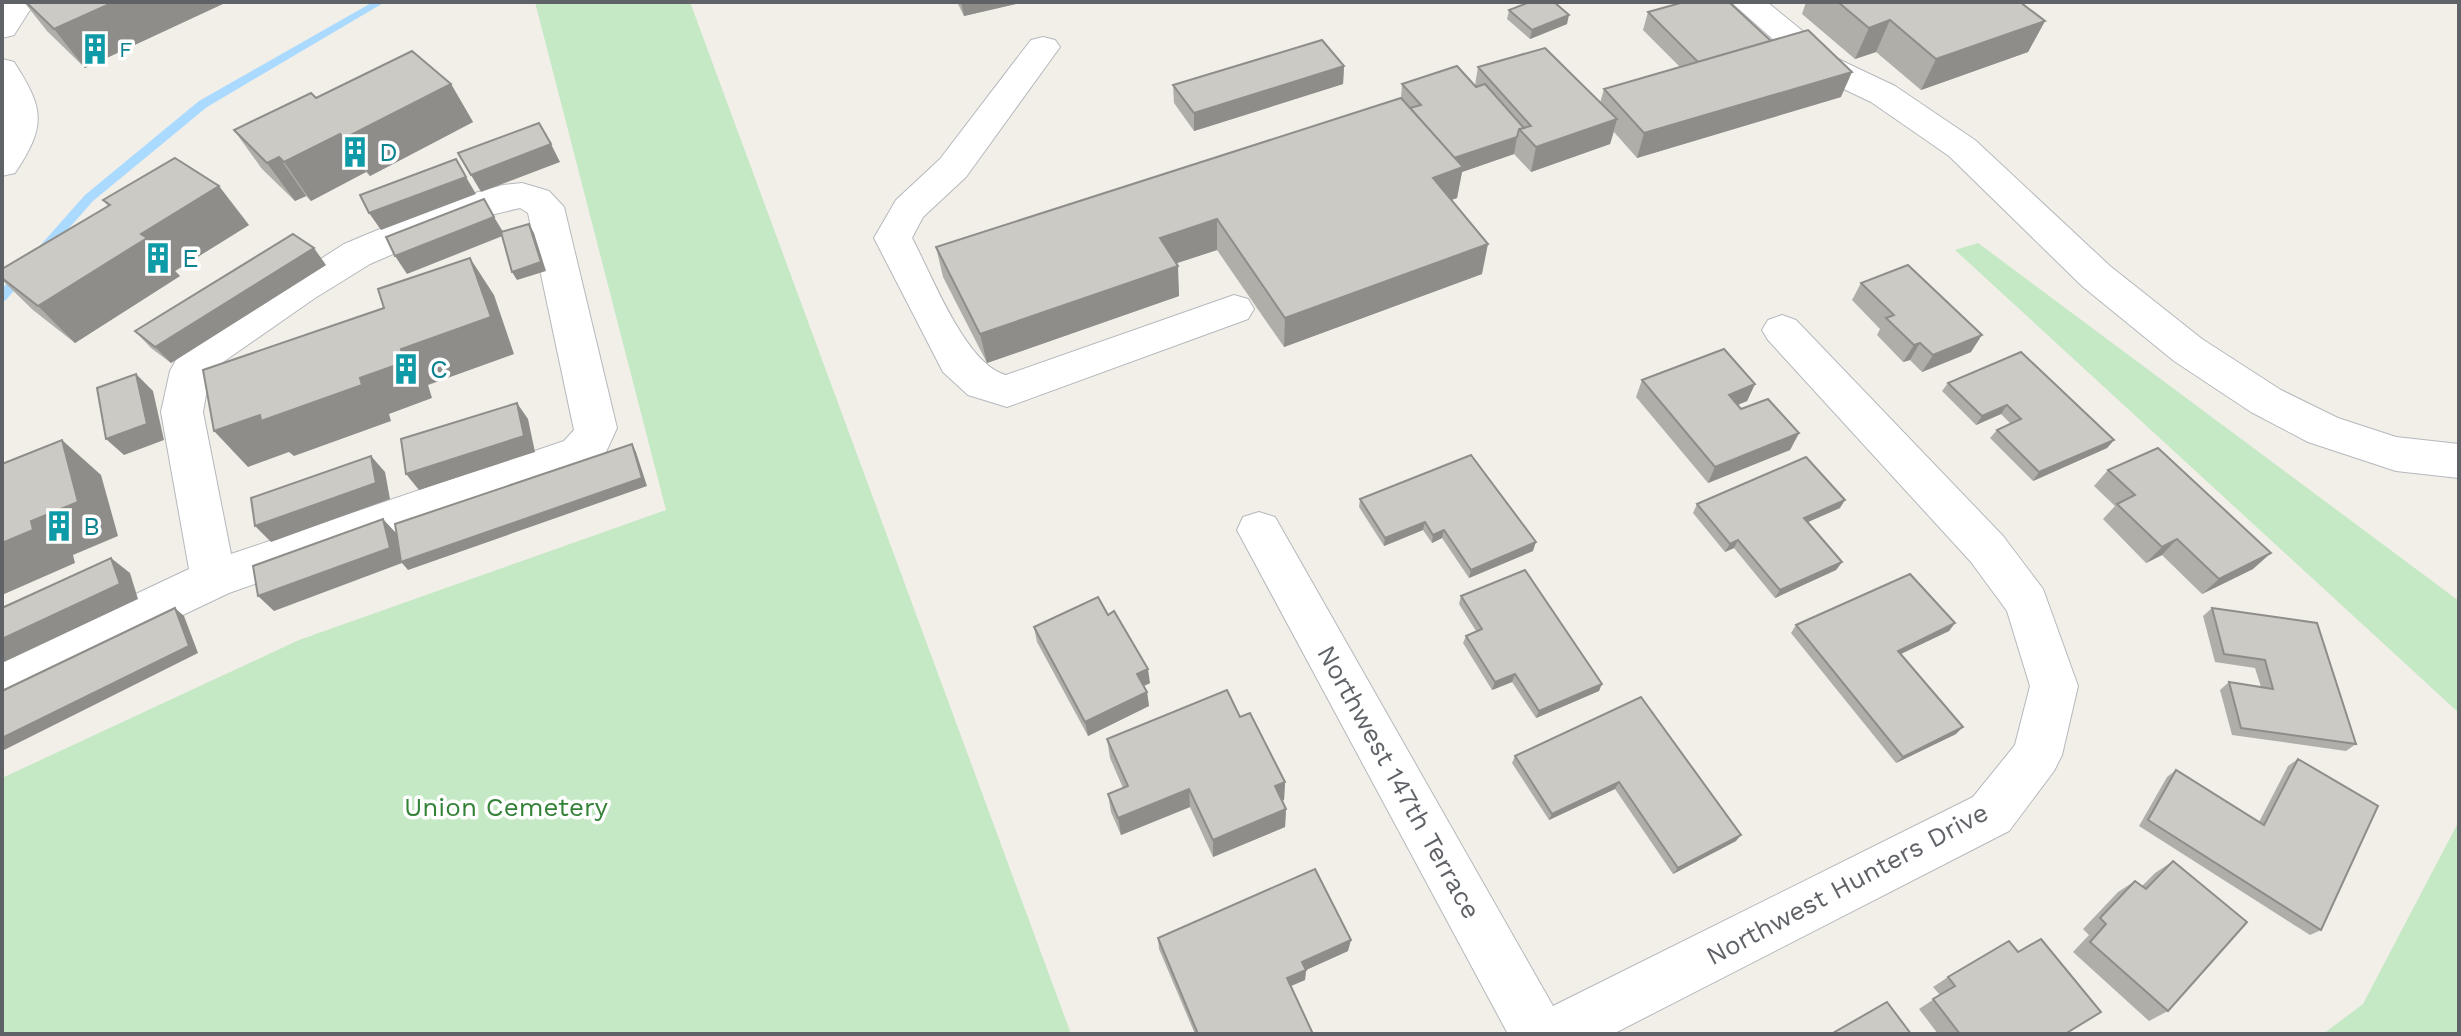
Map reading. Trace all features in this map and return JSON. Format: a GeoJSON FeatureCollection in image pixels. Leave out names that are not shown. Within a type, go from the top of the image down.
{"type":"FeatureCollection","features":[{"type":"Feature","properties":{"kind":"street"},"geometry":{"type":"LineString","coordinates":[[2,28],[19,2]]}},
{"type":"Feature","properties":{"kind":"street"},"geometry":{"type":"LineString","coordinates":[[1747,2],[1824,66],[1883,94],[1962,148],[2096,276],[2188,350],[2266,401],[2323,430],[2396,454],[2459,461]]}},
{"type":"Feature","properties":{"kind":"street"},"geometry":{"type":"LineString","coordinates":[[1043,47],[953,168],[909,209],[893,238],[957,361],[982,384],[1007,391],[1234,309]]}},
{"type":"Feature","properties":{"kind":"street"},"geometry":{"type":"LineString","coordinates":[[2,70],[24,120],[21,139],[2,164]]}},
{"type":"Feature","properties":{"kind":"street"},"geometry":{"type":"LineString","coordinates":[[2,680],[213,579],[579,453],[591,440],[596,428],[545,207],[535,199],[521,195],[497,199],[387,240],[355,255],[209,351],[190,371],[182,412],[213,579]]}},
{"type":"Feature","properties":{"kind":"street","name":"Northwest Hunters Drive"},"geometry":{"type":"LineString","coordinates":[[1555,1034],[1991,814],[2037,755],[2054,686],[2027,603],[1987,549],[1782,330]]}},
{"type":"Feature","properties":{"kind":"street","name":"Northwest 147th Terrace"},"geometry":{"type":"LineString","coordinates":[[1259,530],[1538,1034]]}},
{"type":"Feature","properties":{"kind":"green space","name":"Union Cemetery"},"geometry":{"type":"Polygon","coordinates":[[[535,2],[690,2],[1071,1034],[2,1034],[2,778],[299,640],[666,510],[535,2]]]}},
{"type":"Feature","properties":{"kind":"green space"},"geometry":{"type":"Polygon","coordinates":[[[1978,243],[2459,601],[2459,713],[1955,250],[1978,243]]]}},
{"type":"Feature","properties":{"kind":"green space"},"geometry":{"type":"Polygon","coordinates":[[[2459,821],[2459,1034],[2323,1034],[2363,1004],[2459,821]]]}},
{"type":"Feature","properties":{"kind":"building"},"geometry":{"type":"Polygon","coordinates":[[[26,2],[114,2],[54,29],[26,2]]]}},
{"type":"Feature","properties":{"kind":"building"},"geometry":{"type":"Polygon","coordinates":[[[1530,2],[1554,2],[1569,15],[1532,30],[1509,10],[1530,2]]]}},
{"type":"Feature","properties":{"kind":"building"},"geometry":{"type":"Polygon","coordinates":[[[1684,2],[1729,2],[1771,41],[1698,62],[1648,12],[1684,2]]]}},
{"type":"Feature","properties":{"kind":"building"},"geometry":{"type":"Polygon","coordinates":[[[1838,2],[2020,2],[2045,21],[1936,59],[1890,20],[1869,28],[1838,2]]]}},
{"type":"Feature","properties":{"kind":"building"},"geometry":{"type":"Polygon","coordinates":[[[1808,30],[1852,72],[1644,133],[1604,89],[1808,30]]]}},
{"type":"Feature","properties":{"kind":"building"},"geometry":{"type":"Polygon","coordinates":[[[1322,40],[1344,66],[1194,113],[1173,85],[1322,40]]]}},
{"type":"Feature","properties":{"kind":"building"},"geometry":{"type":"Polygon","coordinates":[[[1545,48],[1617,119],[1536,147],[1519,129],[1531,126],[1478,67],[1545,48]]]}},
{"type":"Feature","properties":{"kind":"building"},"geometry":{"type":"Polygon","coordinates":[[[412,51],[451,84],[345,138],[340,134],[284,162],[279,157],[267,163],[234,130],[311,93],[316,98],[412,51]]]}},
{"type":"Feature","properties":{"kind":"building"},"geometry":{"type":"Polygon","coordinates":[[[1457,66],[1476,87],[1485,84],[1524,128],[1519,129],[1517,137],[1454,158],[1410,108],[1421,105],[1402,84],[1457,66]]]}},
{"type":"Feature","properties":{"kind":"building"},"geometry":{"type":"Polygon","coordinates":[[[1401,98],[1463,167],[1433,178],[1488,244],[1285,318],[1217,219],[1160,238],[1178,266],[980,334],[936,247],[1401,98]]]}},
{"type":"Feature","properties":{"kind":"building"},"geometry":{"type":"Polygon","coordinates":[[[539,123],[551,144],[471,175],[458,153],[539,123]]]}},
{"type":"Feature","properties":{"kind":"building"},"geometry":{"type":"Polygon","coordinates":[[[175,158],[219,186],[141,234],[147,238],[38,306],[2,278],[2,269],[110,205],[103,200],[175,158]]]}},
{"type":"Feature","properties":{"kind":"building"},"geometry":{"type":"Polygon","coordinates":[[[456,159],[466,177],[369,213],[360,195],[456,159]]]}},
{"type":"Feature","properties":{"kind":"building"},"geometry":{"type":"Polygon","coordinates":[[[484,199],[494,217],[395,256],[386,237],[484,199]]]}},
{"type":"Feature","properties":{"kind":"building"},"geometry":{"type":"Polygon","coordinates":[[[529,224],[541,262],[512,272],[501,232],[529,224]]]}},
{"type":"Feature","properties":{"kind":"building"},"geometry":{"type":"Polygon","coordinates":[[[293,234],[314,248],[155,347],[135,331],[293,234]]]}},
{"type":"Feature","properties":{"kind":"building"},"geometry":{"type":"Polygon","coordinates":[[[470,258],[491,317],[401,349],[405,362],[360,378],[362,385],[261,421],[260,415],[214,431],[203,370],[384,308],[378,289],[470,258]]]}},
{"type":"Feature","properties":{"kind":"building"},"geometry":{"type":"Polygon","coordinates":[[[1908,265],[1982,335],[1933,355],[1920,343],[1914,345],[1886,318],[1894,315],[1861,283],[1908,265]]]}},
{"type":"Feature","properties":{"kind":"building"},"geometry":{"type":"Polygon","coordinates":[[[1724,349],[1755,384],[1729,395],[1741,409],[1768,399],[1799,433],[1715,467],[1642,380],[1724,349]]]}},
{"type":"Feature","properties":{"kind":"building"},"geometry":{"type":"Polygon","coordinates":[[[2021,352],[2114,440],[2039,472],[1997,430],[2021,419],[2007,405],[1982,416],[1948,383],[2021,352]]]}},
{"type":"Feature","properties":{"kind":"building"},"geometry":{"type":"Polygon","coordinates":[[[136,374],[147,424],[106,439],[97,388],[136,374]]]}},
{"type":"Feature","properties":{"kind":"building"},"geometry":{"type":"Polygon","coordinates":[[[517,403],[524,436],[406,474],[401,439],[517,403]]]}},
{"type":"Feature","properties":{"kind":"building"},"geometry":{"type":"Polygon","coordinates":[[[62,440],[78,502],[31,521],[33,530],[2,543],[2,464],[62,440]]]}},
{"type":"Feature","properties":{"kind":"building"},"geometry":{"type":"Polygon","coordinates":[[[632,444],[642,478],[401,562],[395,524],[632,444]]]}},
{"type":"Feature","properties":{"kind":"building"},"geometry":{"type":"Polygon","coordinates":[[[2158,448],[2271,553],[2219,579],[2177,539],[2162,547],[2117,504],[2135,495],[2108,470],[2158,448]]]}},
{"type":"Feature","properties":{"kind":"building"},"geometry":{"type":"Polygon","coordinates":[[[1471,455],[1536,542],[1471,570],[1444,530],[1433,535],[1425,522],[1385,538],[1360,499],[1471,455]]]}},
{"type":"Feature","properties":{"kind":"building"},"geometry":{"type":"Polygon","coordinates":[[[371,456],[376,483],[255,526],[251,498],[371,456]]]}},
{"type":"Feature","properties":{"kind":"building"},"geometry":{"type":"Polygon","coordinates":[[[1806,457],[1845,500],[1804,518],[1842,562],[1780,590],[1738,540],[1730,544],[1697,504],[1806,457]]]}},
{"type":"Feature","properties":{"kind":"building"},"geometry":{"type":"Polygon","coordinates":[[[383,519],[390,548],[258,596],[253,566],[383,519]]]}},
{"type":"Feature","properties":{"kind":"building"},"geometry":{"type":"Polygon","coordinates":[[[111,558],[120,584],[2,639],[2,608],[111,558]]]}},
{"type":"Feature","properties":{"kind":"building"},"geometry":{"type":"Polygon","coordinates":[[[1525,570],[1602,684],[1539,711],[1515,674],[1495,682],[1466,636],[1482,629],[1461,596],[1525,570]]]}},
{"type":"Feature","properties":{"kind":"building"},"geometry":{"type":"Polygon","coordinates":[[[1910,574],[1955,623],[1898,651],[1963,727],[1903,757],[1796,625],[1910,574]]]}},
{"type":"Feature","properties":{"kind":"building"},"geometry":{"type":"Polygon","coordinates":[[[1098,597],[1108,615],[1114,611],[1148,669],[1137,674],[1147,692],[1085,722],[1034,627],[1098,597]]]}},
{"type":"Feature","properties":{"kind":"building"},"geometry":{"type":"Polygon","coordinates":[[[175,608],[189,646],[2,738],[2,691],[175,608]]]}},
{"type":"Feature","properties":{"kind":"building"},"geometry":{"type":"Polygon","coordinates":[[[2212,608],[2317,623],[2356,744],[2241,728],[2229,682],[2273,689],[2265,660],[2224,654],[2212,608]]]}},
{"type":"Feature","properties":{"kind":"building"},"geometry":{"type":"Polygon","coordinates":[[[1227,690],[1240,717],[1250,713],[1285,782],[1275,786],[1286,809],[1213,840],[1189,789],[1118,818],[1108,794],[1128,786],[1107,739],[1227,690]]]}},
{"type":"Feature","properties":{"kind":"building"},"geometry":{"type":"Polygon","coordinates":[[[1641,697],[1741,835],[1678,868],[1619,782],[1552,814],[1515,756],[1641,697]]]}},
{"type":"Feature","properties":{"kind":"building"},"geometry":{"type":"Polygon","coordinates":[[[2298,759],[2378,806],[2321,930],[2148,820],[2176,770],[2264,825],[2298,759]]]}},
{"type":"Feature","properties":{"kind":"building"},"geometry":{"type":"Polygon","coordinates":[[[2173,861],[2247,922],[2168,1011],[2090,942],[2106,924],[2100,918],[2135,881],[2146,889],[2173,861]]]}},
{"type":"Feature","properties":{"kind":"building"},"geometry":{"type":"Polygon","coordinates":[[[1315,869],[1351,940],[1302,962],[1306,970],[1287,978],[1313,1034],[1198,1034],[1158,938],[1315,869]]]}},
{"type":"Feature","properties":{"kind":"building"},"geometry":{"type":"Polygon","coordinates":[[[2041,939],[2101,1012],[2065,1034],[1960,1034],[1933,999],[1955,986],[1948,977],[2009,941],[2018,952],[2041,939]]]}},
{"type":"Feature","properties":{"kind":"building"},"geometry":{"type":"Polygon","coordinates":[[[1887,1002],[1911,1034],[1833,1033],[1887,1002]]]}},
{"type":"Feature","properties":{"kind":"waterway"},"geometry":{"type":"LineString","coordinates":[[42,251],[89,198],[203,104],[380,2]]}},
{"type":"Feature","properties":{"kind":"waterway"},"geometry":{"type":"LineString","coordinates":[[2,297],[20,276]]}},
{"type":"Feature","properties":{"kind":"place","name":"F"},"geometry":{"type":"Point","coordinates":[95,49]}},
{"type":"Feature","properties":{"kind":"place","name":"D"},"geometry":{"type":"Point","coordinates":[355,152]}},
{"type":"Feature","properties":{"kind":"place","name":"E"},"geometry":{"type":"Point","coordinates":[158,258]}},
{"type":"Feature","properties":{"kind":"place","name":"C"},"geometry":{"type":"Point","coordinates":[406,369]}},
{"type":"Feature","properties":{"kind":"place","name":"B"},"geometry":{"type":"Point","coordinates":[59,526]}}]}
